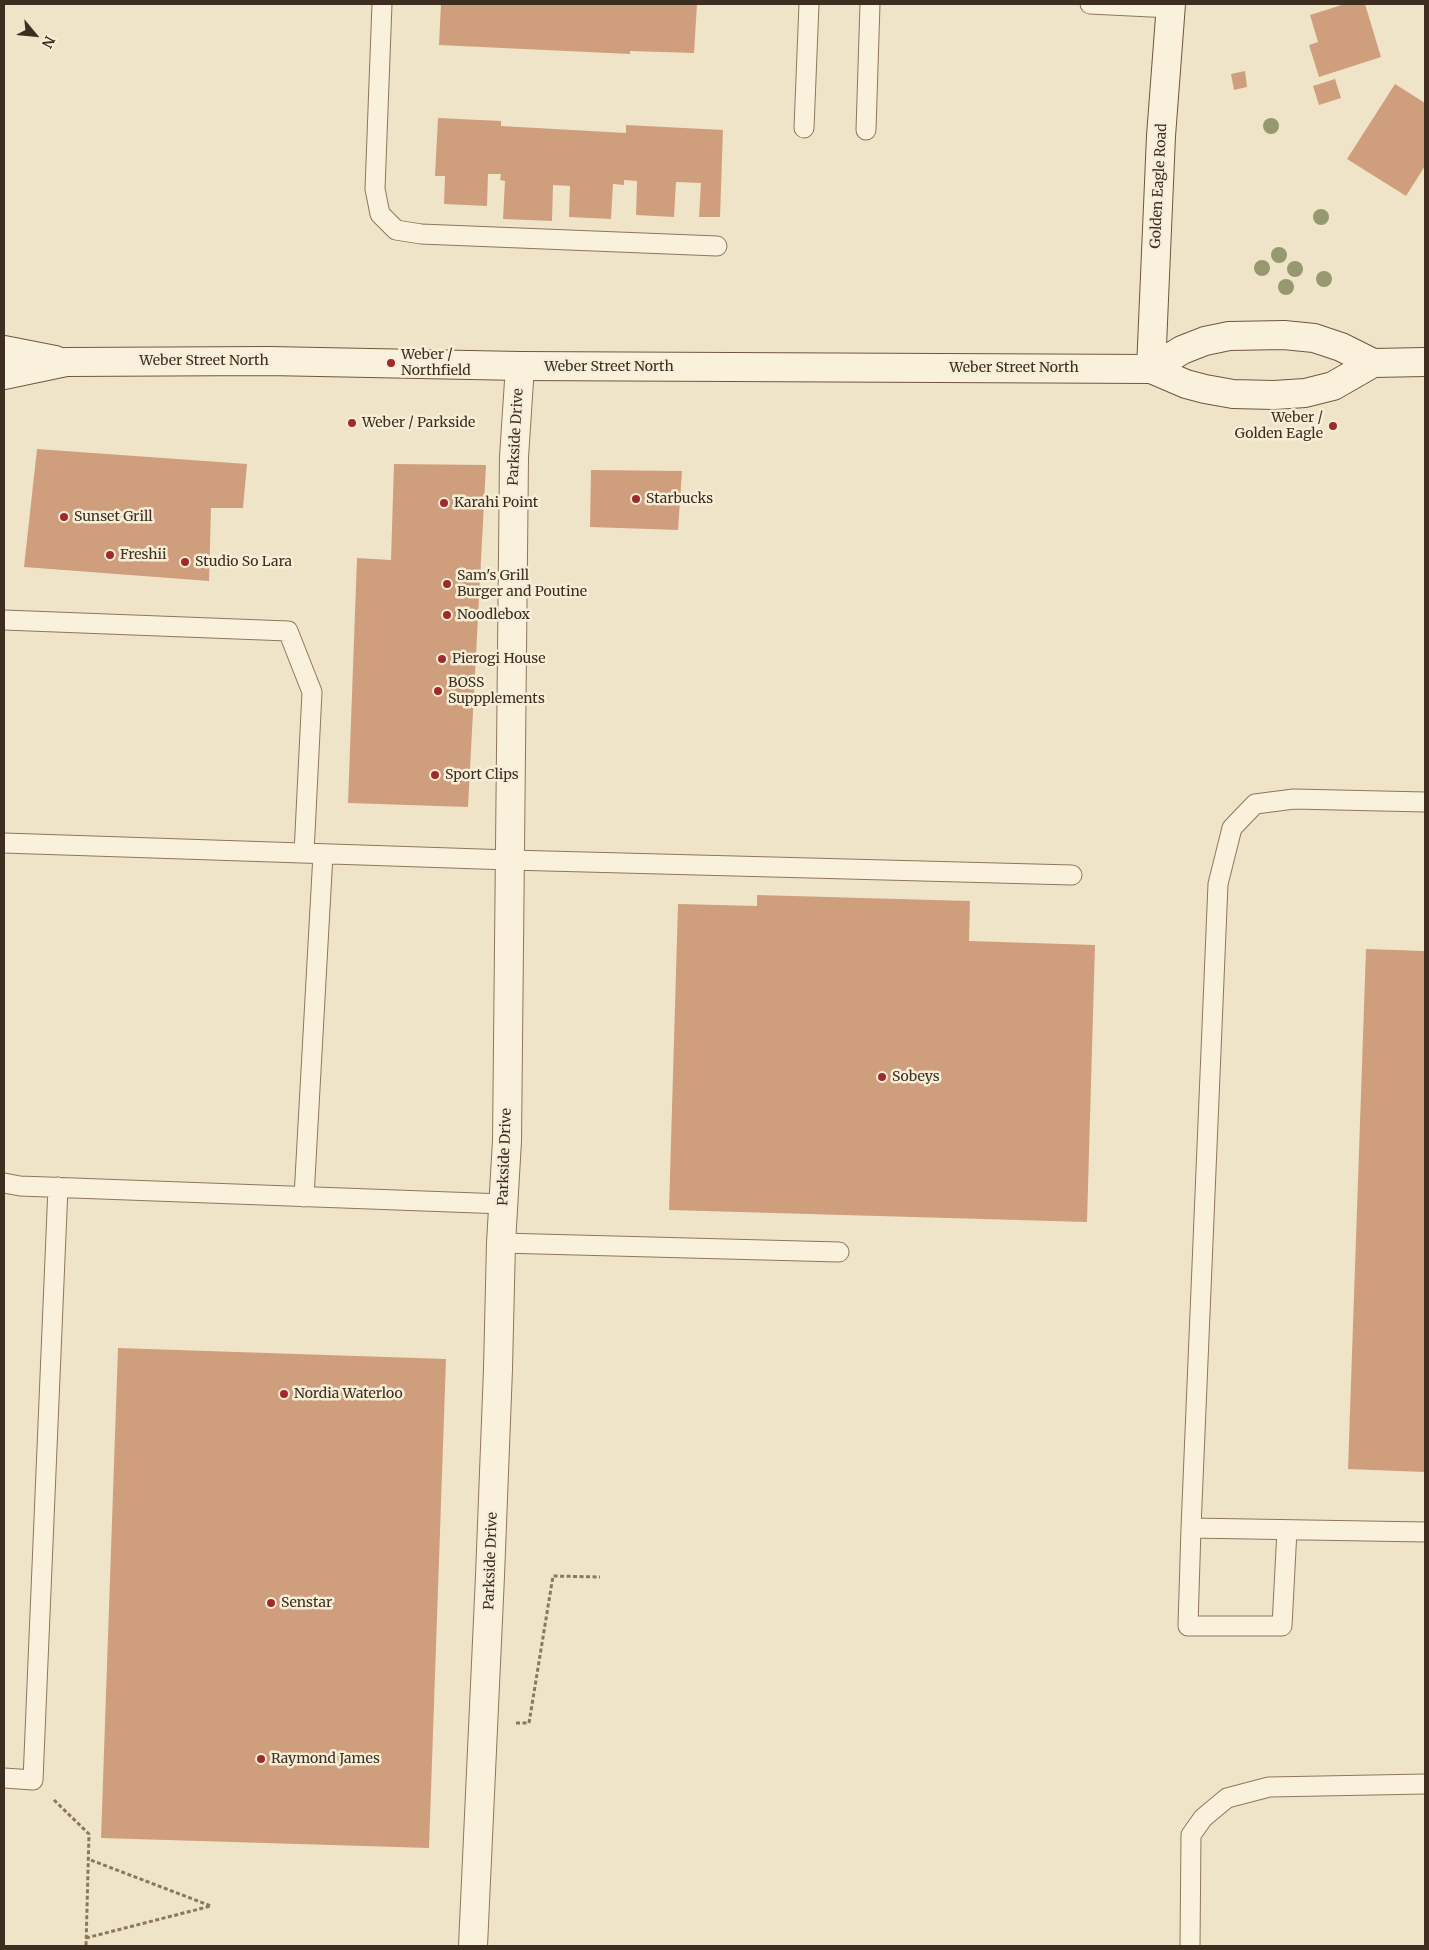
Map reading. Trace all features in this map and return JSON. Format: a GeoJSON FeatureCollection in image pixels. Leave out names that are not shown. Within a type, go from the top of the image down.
{"type":"FeatureCollection","features":[{"type":"Feature","properties":{"kind":"street","name":"Golden Eagle Road"},"geometry":{"type":"LineString","coordinates":[[1151,369],[1161,136],[1171,6]]}},
{"type":"Feature","properties":{"kind":"street","name":"Weber Street North"},"geometry":{"type":"LineString","coordinates":[[1151,369],[1182,350],[1205,341],[1229,336],[1284,335],[1314,338],[1341,347],[1373,363],[1425,362]]}},
{"type":"Feature","properties":{"kind":"street","name":"Weber Street North"},"geometry":{"type":"LineString","coordinates":[[4,350],[66,362],[269,361],[520,366],[1151,369],[1186,384],[1205,389],[1233,394],[1274,395],[1305,393],[1333,386],[1373,363]]}},
{"type":"Feature","properties":{"kind":"street","name":"Weber Street North"},"geometry":{"type":"LineString","coordinates":[[4,376],[66,362]]}},
{"type":"Feature","properties":{"kind":"street","name":"Parkside Drive"},"geometry":{"type":"LineString","coordinates":[[473,1946],[490,1576],[501,1243],[507,1141],[514,457],[520,366]]}},
{"type":"Feature","properties":{"kind":"lane"},"geometry":{"type":"LineString","coordinates":[[382,4],[375,189],[380,214],[396,230],[431,234],[717,246]]}},
{"type":"Feature","properties":{"kind":"lane"},"geometry":{"type":"LineString","coordinates":[[804,128],[809,4]]}},
{"type":"Feature","properties":{"kind":"lane"},"geometry":{"type":"LineString","coordinates":[[866,130],[870,4]]}},
{"type":"Feature","properties":{"kind":"lane"},"geometry":{"type":"LineString","coordinates":[[1090,4],[1171,6]]}},
{"type":"Feature","properties":{"kind":"lane"},"geometry":{"type":"LineString","coordinates":[[4,620],[288,631],[312,692],[304,853]]}},
{"type":"Feature","properties":{"kind":"lane"},"geometry":{"type":"LineString","coordinates":[[1287,1530],[1282,1626],[1188,1626],[1218,884],[1232,828],[1255,804],[1294,799],[1425,802]]}},
{"type":"Feature","properties":{"kind":"lane"},"geometry":{"type":"LineString","coordinates":[[4,843],[510,860],[1072,875]]}},
{"type":"Feature","properties":{"kind":"lane"},"geometry":{"type":"LineString","coordinates":[[304,1197],[324,854]]}},
{"type":"Feature","properties":{"kind":"lane"},"geometry":{"type":"LineString","coordinates":[[4,1183],[58,1187],[504,1204]]}},
{"type":"Feature","properties":{"kind":"lane"},"geometry":{"type":"LineString","coordinates":[[4,1778],[33,1780],[58,1187]]}},
{"type":"Feature","properties":{"kind":"lane"},"geometry":{"type":"LineString","coordinates":[[501,1243],[839,1252]]}},
{"type":"Feature","properties":{"kind":"lane"},"geometry":{"type":"LineString","coordinates":[[1191,1528],[1425,1532]]}},
{"type":"Feature","properties":{"kind":"lane"},"geometry":{"type":"LineString","coordinates":[[1190,1946],[1191,1835],[1203,1818],[1227,1798],[1269,1786],[1425,1784]]}},
{"type":"Feature","properties":{"kind":"path"},"geometry":{"type":"LineString","coordinates":[[511,1723],[530,1723],[553,1576],[600,1577]]}},
{"type":"Feature","properties":{"kind":"path"},"geometry":{"type":"LineString","coordinates":[[33,1780],[89,1834],[86,1946]]}},
{"type":"Feature","properties":{"kind":"path"},"geometry":{"type":"LineString","coordinates":[[86,1938],[211,1906],[88,1860]]}},
{"type":"Feature","properties":{"kind":"building"},"geometry":{"type":"Polygon","coordinates":[[[441,4],[697,4],[694,53],[630,51],[630,54],[439,45],[441,4]]]}},
{"type":"Feature","properties":{"kind":"building"},"geometry":{"type":"Polygon","coordinates":[[[1345,4],[1365,4],[1381,57],[1319,77],[1309,45],[1318,42],[1310,15],[1345,4]]]}},
{"type":"Feature","properties":{"kind":"building"},"geometry":{"type":"Polygon","coordinates":[[[1245,71],[1247,87],[1234,90],[1231,74],[1245,71]]]}},
{"type":"Feature","properties":{"kind":"building"},"geometry":{"type":"Polygon","coordinates":[[[1335,79],[1341,98],[1319,105],[1313,86],[1335,79]]]}},
{"type":"Feature","properties":{"kind":"building"},"geometry":{"type":"Polygon","coordinates":[[[1395,84],[1425,103],[1425,166],[1406,196],[1347,159],[1395,84]]]}},
{"type":"Feature","properties":{"kind":"building"},"geometry":{"type":"Polygon","coordinates":[[[438,118],[501,121],[501,126],[626,133],[626,125],[723,130],[720,217],[699,217],[701,183],[676,182],[674,217],[636,215],[637,181],[624,180],[624,185],[613,184],[611,219],[569,217],[570,186],[553,185],[552,221],[503,219],[505,181],[500,180],[501,174],[488,174],[487,206],[444,204],[445,176],[435,176],[438,118]]]}},
{"type":"Feature","properties":{"kind":"building"},"geometry":{"type":"Polygon","coordinates":[[[37,449],[247,464],[243,508],[211,508],[209,581],[24,567],[37,449]]]}},
{"type":"Feature","properties":{"kind":"building"},"geometry":{"type":"Polygon","coordinates":[[[394,464],[486,465],[468,807],[348,803],[357,558],[391,560],[394,464]]]}},
{"type":"Feature","properties":{"kind":"building","name":"Starbucks"},"geometry":{"type":"Polygon","coordinates":[[[591,470],[682,471],[678,530],[590,527],[591,470]]]}},
{"type":"Feature","properties":{"kind":"building","name":"Sobeys"},"geometry":{"type":"Polygon","coordinates":[[[757,895],[970,901],[969,941],[1095,945],[1087,1222],[669,1210],[678,904],[757,906],[757,895]]]}},
{"type":"Feature","properties":{"kind":"building"},"geometry":{"type":"Polygon","coordinates":[[[1366,949],[1425,951],[1425,1472],[1348,1469],[1366,949]]]}},
{"type":"Feature","properties":{"kind":"building"},"geometry":{"type":"Polygon","coordinates":[[[118,1348],[446,1359],[429,1848],[101,1838],[118,1348]]]}},
{"type":"Feature","properties":{"kind":"place","name":"Weber / Northfield"},"geometry":{"type":"Point","coordinates":[391,363]}},
{"type":"Feature","properties":{"kind":"place","name":"Weber / Parkside"},"geometry":{"type":"Point","coordinates":[352,423]}},
{"type":"Feature","properties":{"kind":"place","name":"Weber / Golden Eagle"},"geometry":{"type":"Point","coordinates":[1333,426]}},
{"type":"Feature","properties":{"kind":"place","name":"Starbucks"},"geometry":{"type":"Point","coordinates":[636,499]}},
{"type":"Feature","properties":{"kind":"place","name":"Karahi Point"},"geometry":{"type":"Point","coordinates":[444,503]}},
{"type":"Feature","properties":{"kind":"place","name":"Sunset Grill"},"geometry":{"type":"Point","coordinates":[64,517]}},
{"type":"Feature","properties":{"kind":"place","name":"Freshii"},"geometry":{"type":"Point","coordinates":[110,555]}},
{"type":"Feature","properties":{"kind":"place","name":"Studio So Lara"},"geometry":{"type":"Point","coordinates":[185,562]}},
{"type":"Feature","properties":{"kind":"place","name":"Sam's Grill Burger and Poutine"},"geometry":{"type":"Point","coordinates":[447,584]}},
{"type":"Feature","properties":{"kind":"place","name":"Noodlebox"},"geometry":{"type":"Point","coordinates":[447,615]}},
{"type":"Feature","properties":{"kind":"place","name":"Pierogi House"},"geometry":{"type":"Point","coordinates":[442,659]}},
{"type":"Feature","properties":{"kind":"place","name":"BOSS Suppplements"},"geometry":{"type":"Point","coordinates":[438,691]}},
{"type":"Feature","properties":{"kind":"place","name":"Sport Clips"},"geometry":{"type":"Point","coordinates":[435,775]}},
{"type":"Feature","properties":{"kind":"place","name":"Sobeys"},"geometry":{"type":"Point","coordinates":[882,1077]}},
{"type":"Feature","properties":{"kind":"place","name":"Nordia Waterloo"},"geometry":{"type":"Point","coordinates":[284,1394]}},
{"type":"Feature","properties":{"kind":"place","name":"Senstar"},"geometry":{"type":"Point","coordinates":[271,1603]}},
{"type":"Feature","properties":{"kind":"place","name":"Raymond James"},"geometry":{"type":"Point","coordinates":[261,1759]}}]}
